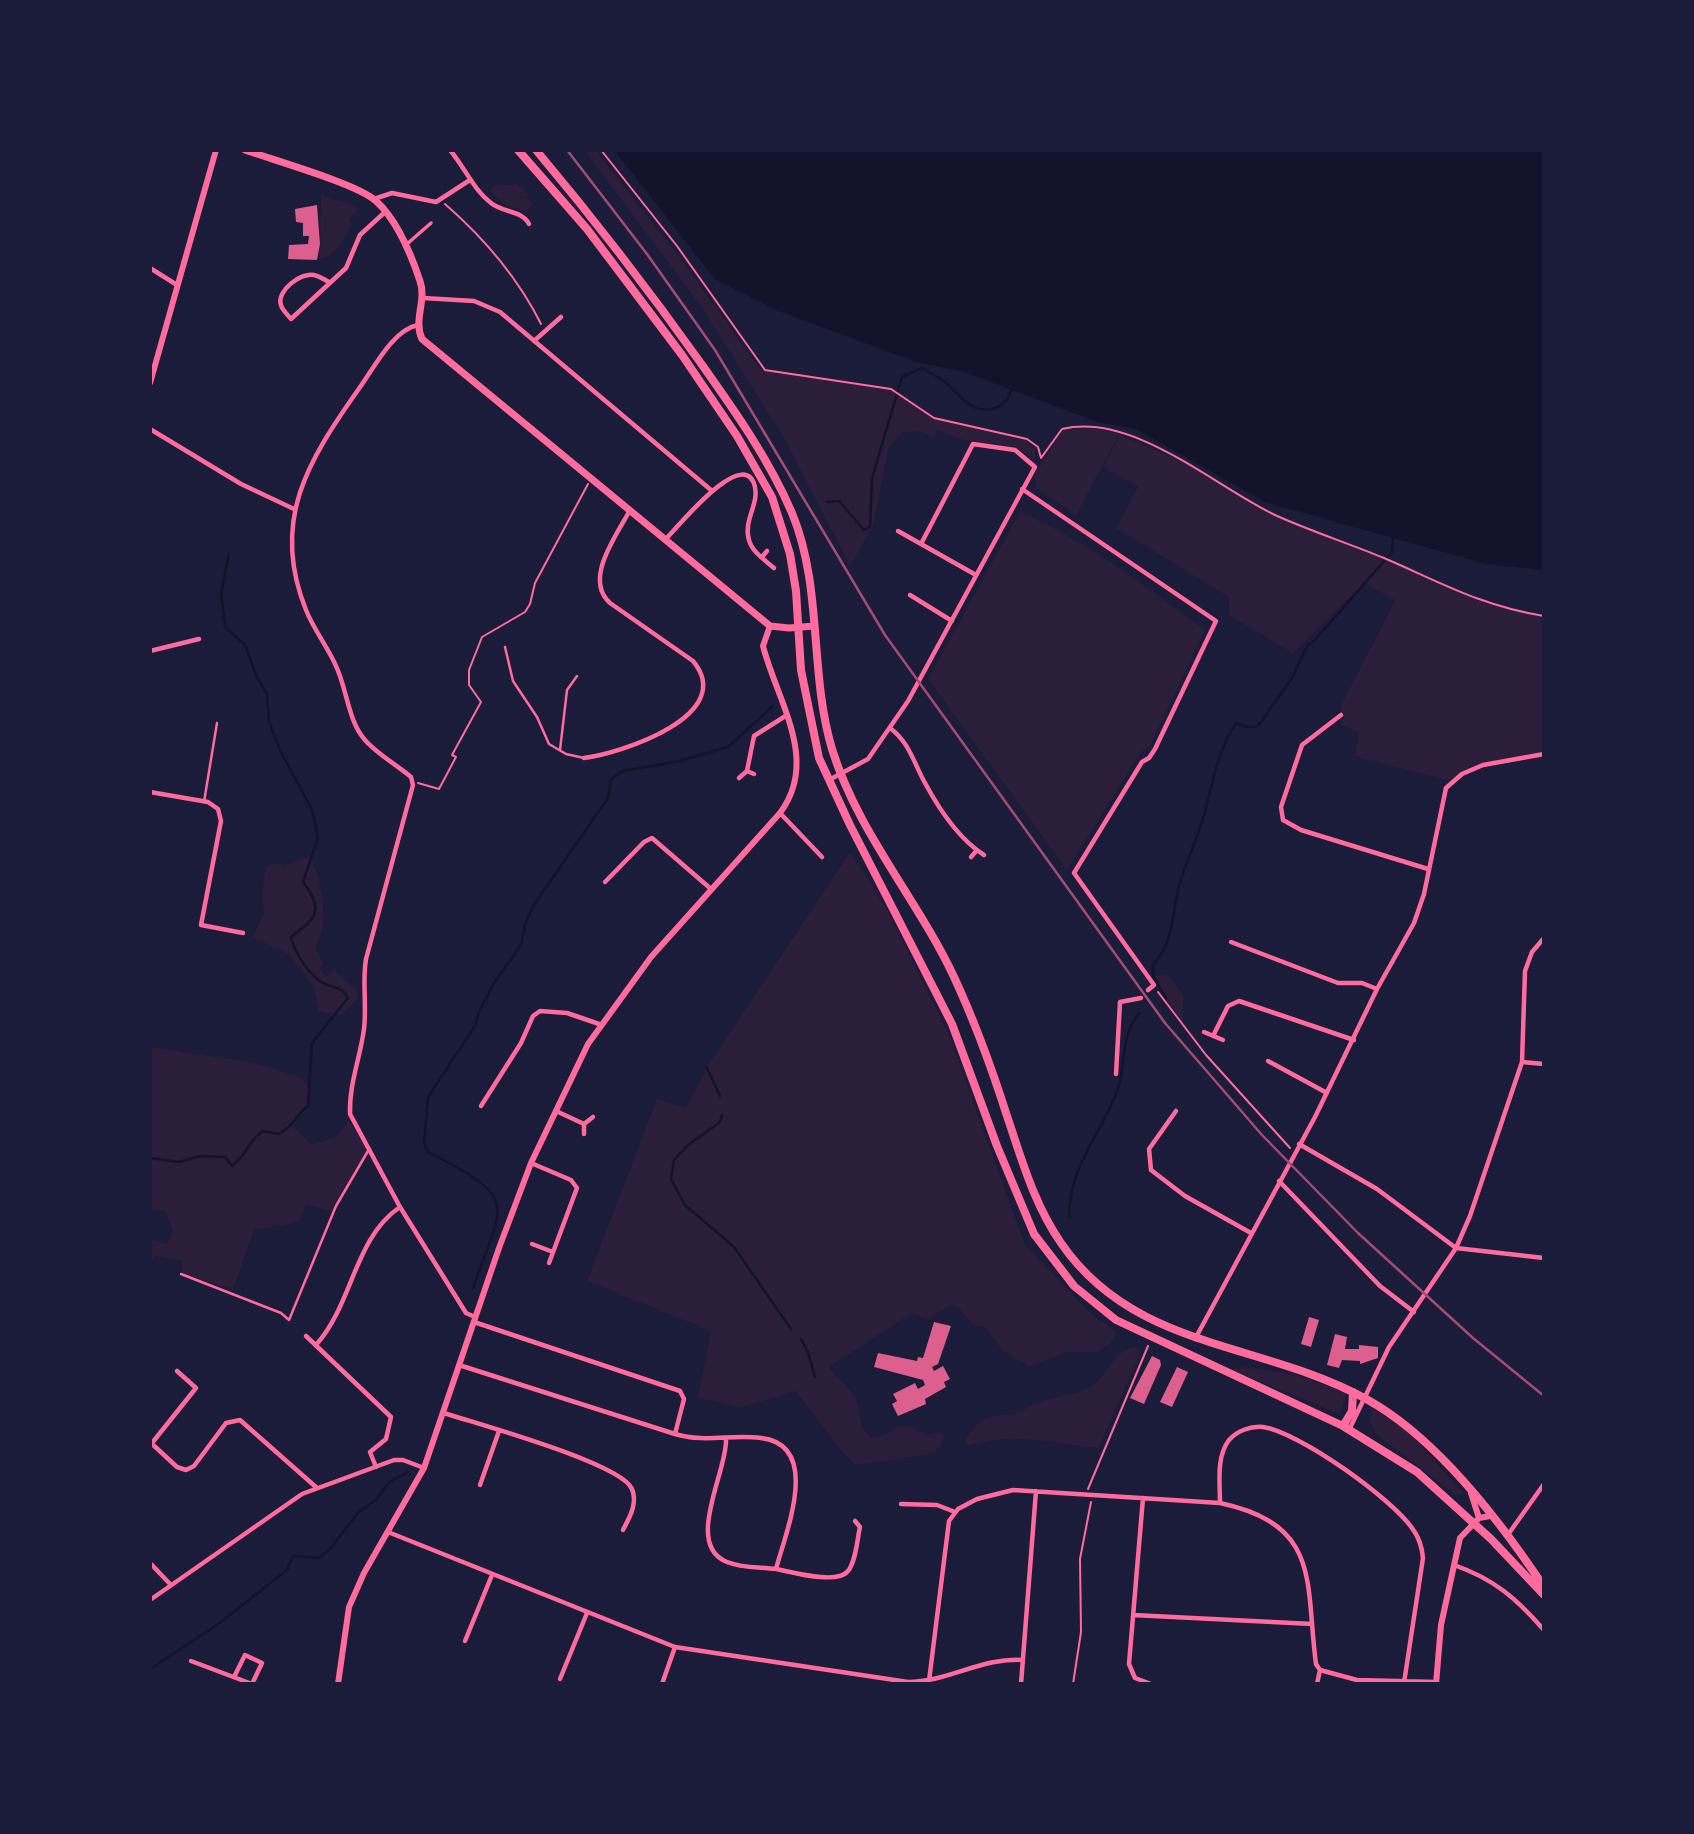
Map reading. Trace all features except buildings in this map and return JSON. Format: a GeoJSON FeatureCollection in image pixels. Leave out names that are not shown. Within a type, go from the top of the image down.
{"type":"FeatureCollection","features":[{"type":"Feature","properties":{"kind":"highway"},"geometry":{"type":"LineString","coordinates":[[517,150],[587,229],[682,355],[757,468],[772,497],[790,554],[804,690],[812,731],[828,780],[952,1024],[1025,1215],[1049,1255],[1074,1286],[1116,1320],[1151,1339],[1346,1428],[1424,1477],[1476,1520],[1544,1595]]}},
{"type":"Feature","properties":{"kind":"highway"},"geometry":{"type":"LineString","coordinates":[[536,150],[605,232],[713,380],[758,448],[792,514],[810,576],[823,709],[841,774],[952,972],[986,1057],[1024,1169],[1045,1219],[1063,1245],[1090,1279],[1118,1301],[1195,1340],[1284,1363],[1353,1392],[1416,1434],[1471,1493],[1544,1587]]}},
{"type":"Feature","properties":{"kind":"highway"},"geometry":{"type":"LineString","coordinates":[[1049,1255],[1063,1245]]}},
{"type":"Feature","properties":{"kind":"highway"},"geometry":{"type":"LineString","coordinates":[[1346,1428],[1352,1411],[1353,1392]]}},
{"type":"Feature","properties":{"kind":"main road"},"geometry":{"type":"LineString","coordinates":[[245,150],[374,199],[405,245],[421,282],[423,298],[418,324],[422,338],[770,626],[814,626]]}},
{"type":"Feature","properties":{"kind":"street"},"geometry":{"type":"LineString","coordinates":[[150,383],[216,150]]}},
{"type":"Feature","properties":{"kind":"street"},"geometry":{"type":"LineString","coordinates":[[450,150],[470,180],[490,203],[502,211],[521,216],[529,224]]}},
{"type":"Feature","properties":{"kind":"street"},"geometry":{"type":"LineString","coordinates":[[374,199],[393,193],[436,202],[470,180]]}},
{"type":"Feature","properties":{"kind":"street"},"geometry":{"type":"LineString","coordinates":[[329,282],[314,275],[304,275],[292,282],[281,297],[281,306],[291,319],[352,260],[360,235],[385,212]]}},
{"type":"Feature","properties":{"kind":"street"},"geometry":{"type":"LineString","coordinates":[[405,245],[431,223]]}},
{"type":"Feature","properties":{"kind":"street"},"geometry":{"type":"LineString","coordinates":[[150,268],[177,285]]}},
{"type":"Feature","properties":{"kind":"street"},"geometry":{"type":"LineString","coordinates":[[423,298],[474,301],[500,312],[712,490]]}},
{"type":"Feature","properties":{"kind":"street"},"geometry":{"type":"LineString","coordinates":[[534,341],[561,317]]}},
{"type":"Feature","properties":{"kind":"street"},"geometry":{"type":"LineString","coordinates":[[418,324],[408,328],[396,339],[313,456],[294,509],[292,556],[306,610],[337,667],[358,729],[366,741],[411,777],[413,785],[362,979],[365,1025],[349,1091],[349,1114],[400,1207],[466,1314],[475,1320],[680,1391],[684,1399],[675,1434]]}},
{"type":"Feature","properties":{"kind":"street"},"geometry":{"type":"LineString","coordinates":[[150,429],[241,484],[294,509]]}},
{"type":"Feature","properties":{"kind":"street"},"geometry":{"type":"LineString","coordinates":[[828,780],[867,759],[890,728],[914,691],[1035,467],[1016,450],[973,444],[921,544]]}},
{"type":"Feature","properties":{"kind":"street"},"geometry":{"type":"LineString","coordinates":[[666,539],[712,490],[739,475],[754,482],[756,492],[748,533],[751,545],[774,568]]}},
{"type":"Feature","properties":{"kind":"street"},"geometry":{"type":"LineString","coordinates":[[1022,489],[1216,621],[1155,749],[1142,762],[1074,873],[1154,985],[1148,990]]}},
{"type":"Feature","properties":{"kind":"street"},"geometry":{"type":"LineString","coordinates":[[584,758],[629,747],[661,732],[694,710],[703,692],[701,672],[693,661],[610,603],[600,590],[601,569],[630,509]]}},
{"type":"Feature","properties":{"kind":"street"},"geometry":{"type":"LineString","coordinates":[[898,531],[976,576]]}},
{"type":"Feature","properties":{"kind":"street"},"geometry":{"type":"LineString","coordinates":[[762,557],[767,551]]}},
{"type":"Feature","properties":{"kind":"street"},"geometry":{"type":"LineString","coordinates":[[910,595],[952,621]]}},
{"type":"Feature","properties":{"kind":"street"},"geometry":{"type":"LineString","coordinates":[[338,1684],[349,1607],[424,1468],[531,1163],[588,1044],[651,957],[780,813],[793,791],[798,767],[795,739],[763,646],[770,626]]}},
{"type":"Feature","properties":{"kind":"street"},"geometry":{"type":"LineString","coordinates":[[150,652],[199,639]]}},
{"type":"Feature","properties":{"kind":"street"},"geometry":{"type":"LineString","coordinates":[[739,778],[747,771],[754,736],[787,715]]}},
{"type":"Feature","properties":{"kind":"street"},"geometry":{"type":"LineString","coordinates":[[1341,715],[1302,745],[1281,807],[1283,820],[1301,830],[1428,869]]}},
{"type":"Feature","properties":{"kind":"street"},"geometry":{"type":"LineString","coordinates":[[890,728],[901,736],[938,804],[984,855]]}},
{"type":"Feature","properties":{"kind":"street"},"geometry":{"type":"LineString","coordinates":[[1195,1340],[1414,923],[1447,787],[1462,774],[1483,765],[1544,754]]}},
{"type":"Feature","properties":{"kind":"street"},"geometry":{"type":"LineString","coordinates":[[747,771],[754,774]]}},
{"type":"Feature","properties":{"kind":"street"},"geometry":{"type":"LineString","coordinates":[[150,792],[204,802],[218,808],[221,821],[201,925],[243,933]]}},
{"type":"Feature","properties":{"kind":"street"},"geometry":{"type":"LineString","coordinates":[[780,813],[822,857]]}},
{"type":"Feature","properties":{"kind":"street"},"geometry":{"type":"LineString","coordinates":[[605,882],[644,842],[652,838],[711,889]]}},
{"type":"Feature","properties":{"kind":"street"},"geometry":{"type":"LineString","coordinates":[[971,857],[977,850]]}},
{"type":"Feature","properties":{"kind":"street"},"geometry":{"type":"LineString","coordinates":[[1346,1428],[1365,1398],[1389,1347],[1455,1248],[1482,1186],[1522,1062],[1525,971],[1532,952],[1544,939]]}},
{"type":"Feature","properties":{"kind":"street"},"geometry":{"type":"LineString","coordinates":[[1231,942],[1338,983],[1362,983],[1377,989]]}},
{"type":"Feature","properties":{"kind":"street"},"geometry":{"type":"LineString","coordinates":[[1116,1074],[1120,1002],[1141,998]]}},
{"type":"Feature","properties":{"kind":"street"},"geometry":{"type":"LineString","coordinates":[[1213,1036],[1228,1006],[1239,1000],[1354,1040]]}},
{"type":"Feature","properties":{"kind":"street"},"geometry":{"type":"LineString","coordinates":[[481,1106],[521,1043],[533,1016],[540,1011],[567,1013],[602,1025]]}},
{"type":"Feature","properties":{"kind":"street"},"geometry":{"type":"LineString","coordinates":[[1204,1032],[1223,1040]]}},
{"type":"Feature","properties":{"kind":"street"},"geometry":{"type":"LineString","coordinates":[[1268,1061],[1327,1093]]}},
{"type":"Feature","properties":{"kind":"street"},"geometry":{"type":"LineString","coordinates":[[1522,1062],[1544,1064]]}},
{"type":"Feature","properties":{"kind":"street"},"geometry":{"type":"LineString","coordinates":[[554,1111],[584,1124]]}},
{"type":"Feature","properties":{"kind":"street"},"geometry":{"type":"LineString","coordinates":[[1176,1111],[1149,1149],[1151,1170],[1185,1196],[1251,1233]]}},
{"type":"Feature","properties":{"kind":"street"},"geometry":{"type":"LineString","coordinates":[[584,1134],[584,1124],[593,1116]]}},
{"type":"Feature","properties":{"kind":"street"},"geometry":{"type":"LineString","coordinates":[[1299,1144],[1377,1189],[1455,1248],[1544,1258]]}},
{"type":"Feature","properties":{"kind":"street"},"geometry":{"type":"LineString","coordinates":[[531,1163],[570,1180],[577,1188],[549,1263]]}},
{"type":"Feature","properties":{"kind":"street"},"geometry":{"type":"LineString","coordinates":[[1279,1181],[1380,1286],[1413,1312]]}},
{"type":"Feature","properties":{"kind":"street"},"geometry":{"type":"LineString","coordinates":[[317,1345],[331,1328],[373,1233],[383,1218],[400,1207]]}},
{"type":"Feature","properties":{"kind":"street"},"geometry":{"type":"LineString","coordinates":[[532,1244],[553,1252]]}},
{"type":"Feature","properties":{"kind":"street"},"geometry":{"type":"LineString","coordinates":[[306,1336],[391,1417],[386,1439],[370,1452],[376,1467]]}},
{"type":"Feature","properties":{"kind":"street"},"geometry":{"type":"LineString","coordinates":[[459,1365],[697,1440],[765,1438],[782,1447],[794,1463],[796,1493],[776,1569]]}},
{"type":"Feature","properties":{"kind":"street"},"geometry":{"type":"LineString","coordinates":[[177,1371],[196,1388],[151,1443],[177,1467],[189,1469],[226,1423],[232,1420],[243,1421],[317,1488]]}},
{"type":"Feature","properties":{"kind":"street"},"geometry":{"type":"LineString","coordinates":[[444,1413],[582,1459],[623,1477],[632,1489],[634,1500],[623,1531]]}},
{"type":"Feature","properties":{"kind":"street"},"geometry":{"type":"LineString","coordinates":[[1220,1503],[1220,1462],[1224,1449],[1235,1435],[1258,1427],[1278,1432],[1314,1450],[1396,1510],[1414,1531],[1423,1558],[1404,1682]]}},
{"type":"Feature","properties":{"kind":"street"},"geometry":{"type":"LineString","coordinates":[[480,1485],[499,1431]]}},
{"type":"Feature","properties":{"kind":"street"},"geometry":{"type":"LineString","coordinates":[[726,1440],[707,1526],[709,1544],[726,1562],[834,1578],[844,1575],[850,1566],[860,1527],[855,1521]]}},
{"type":"Feature","properties":{"kind":"street"},"geometry":{"type":"LineString","coordinates":[[150,1600],[288,1502],[317,1488],[403,1460],[424,1468]]}},
{"type":"Feature","properties":{"kind":"street"},"geometry":{"type":"LineString","coordinates":[[1507,1537],[1544,1484]]}},
{"type":"Feature","properties":{"kind":"street"},"geometry":{"type":"LineString","coordinates":[[1021,1684],[1036,1491]]}},
{"type":"Feature","properties":{"kind":"street"},"geometry":{"type":"LineString","coordinates":[[929,1681],[947,1525],[955,1512],[977,1499],[999,1492],[1036,1491],[1220,1503],[1265,1518],[1289,1538],[1308,1575],[1316,1664],[1320,1670],[1318,1684]]}},
{"type":"Feature","properties":{"kind":"street"},"geometry":{"type":"LineString","coordinates":[[1471,1493],[1476,1520]]}},
{"type":"Feature","properties":{"kind":"street"},"geometry":{"type":"LineString","coordinates":[[1143,1498],[1130,1668],[1138,1680],[1150,1684]]}},
{"type":"Feature","properties":{"kind":"street"},"geometry":{"type":"LineString","coordinates":[[901,1504],[937,1505],[955,1512]]}},
{"type":"Feature","properties":{"kind":"street"},"geometry":{"type":"LineString","coordinates":[[1320,1670],[1357,1679],[1436,1683],[1441,1625],[1461,1538],[1476,1520],[1490,1516]]}},
{"type":"Feature","properties":{"kind":"street"},"geometry":{"type":"LineString","coordinates":[[388,1532],[675,1647],[883,1679],[929,1681],[997,1659],[1023,1660]]}},
{"type":"Feature","properties":{"kind":"street"},"geometry":{"type":"LineString","coordinates":[[150,1563],[172,1585]]}},
{"type":"Feature","properties":{"kind":"street"},"geometry":{"type":"LineString","coordinates":[[1454,1565],[1485,1576],[1514,1598],[1544,1630]]}},
{"type":"Feature","properties":{"kind":"street"},"geometry":{"type":"LineString","coordinates":[[465,1641],[492,1575]]}},
{"type":"Feature","properties":{"kind":"street"},"geometry":{"type":"LineString","coordinates":[[560,1679],[587,1613]]}},
{"type":"Feature","properties":{"kind":"street"},"geometry":{"type":"LineString","coordinates":[[1133,1615],[1312,1624]]}},
{"type":"Feature","properties":{"kind":"street"},"geometry":{"type":"LineString","coordinates":[[662,1684],[675,1647]]}},
{"type":"Feature","properties":{"kind":"street"},"geometry":{"type":"LineString","coordinates":[[191,1661],[252,1684],[262,1663],[245,1655],[234,1677]]}},
{"type":"Feature","properties":{"kind":"lane"},"geometry":{"type":"LineString","coordinates":[[505,648],[513,681],[537,717],[549,744],[584,758]]}},
{"type":"Feature","properties":{"kind":"lane"},"geometry":{"type":"LineString","coordinates":[[560,750],[567,690],[577,676]]}},
{"type":"Feature","properties":{"kind":"lane"},"geometry":{"type":"LineString","coordinates":[[204,802],[217,723]]}},
{"type":"Feature","properties":{"kind":"lane"},"geometry":{"type":"LineString","coordinates":[[181,1274],[281,1313],[289,1320],[336,1206],[368,1151]]}},
{"type":"Feature","properties":{"kind":"path"},"geometry":{"type":"LineString","coordinates":[[601,150],[677,246],[765,370],[891,389],[934,418],[1027,439],[1038,447],[1041,458],[1064,429],[1100,427],[1132,436],[1193,466],[1273,514],[1385,559],[1481,602],[1544,616]]}},
{"type":"Feature","properties":{"kind":"path"},"geometry":{"type":"LineString","coordinates":[[440,200],[484,239],[531,303],[545,332]]}},
{"type":"Feature","properties":{"kind":"path"},"geometry":{"type":"LineString","coordinates":[[1154,985],[1206,1055],[1294,1153]]}},
{"type":"Feature","properties":{"kind":"path"},"geometry":{"type":"LineString","coordinates":[[1073,1684],[1081,1632],[1080,1559],[1090,1494],[1101,1455],[1151,1339]]}},
{"type":"Feature","properties":{"kind":"shaded area"},"geometry":{"type":"Polygon","coordinates":[[[585,151],[596,151],[684,263],[760,369],[888,388],[896,391],[895,399],[897,394],[934,418],[1025,440],[1035,449],[1035,465],[1022,451],[1013,447],[964,440],[937,430],[933,439],[921,431],[902,433],[889,447],[873,526],[850,566],[786,441],[701,306],[585,151]]]}},
{"type":"Feature","properties":{"kind":"shaded area"},"geometry":{"type":"Polygon","coordinates":[[[615,151],[1543,151],[1543,570],[1486,564],[1265,502],[1136,429],[1098,422],[964,372],[913,361],[776,310],[715,279],[615,151]]]}},
{"type":"Feature","properties":{"kind":"shaded area"},"geometry":{"type":"Polygon","coordinates":[[[517,184],[529,194],[526,197],[533,204],[527,212],[505,205],[490,191],[493,186],[517,184]]]}},
{"type":"Feature","properties":{"kind":"shaded area"},"geometry":{"type":"Polygon","coordinates":[[[321,195],[359,208],[349,220],[352,224],[339,246],[320,259],[321,195]]]}},
{"type":"Feature","properties":{"kind":"shaded area"},"geometry":{"type":"Polygon","coordinates":[[[1064,428],[1099,429],[1119,434],[1076,515],[1036,488],[1034,476],[1064,428]]]}},
{"type":"Feature","properties":{"kind":"shaded area"},"geometry":{"type":"Polygon","coordinates":[[[1120,435],[1193,466],[1273,514],[1383,558],[1481,602],[1543,616],[1543,752],[1487,762],[1448,780],[1355,756],[1359,733],[1342,725],[1341,706],[1395,600],[1364,583],[1293,653],[1229,615],[1229,597],[1116,528],[1138,487],[1103,467],[1120,435]]]}},
{"type":"Feature","properties":{"kind":"shaded area"},"geometry":{"type":"Polygon","coordinates":[[[1020,512],[1093,551],[1205,630],[1150,746],[1140,753],[1067,870],[928,679],[1020,512]]]}},
{"type":"Feature","properties":{"kind":"shaded area"},"geometry":{"type":"Polygon","coordinates":[[[850,852],[886,908],[950,1037],[1025,1245],[1093,1316],[1117,1332],[1109,1344],[1097,1352],[1068,1352],[1029,1366],[1003,1351],[985,1327],[973,1325],[957,1306],[951,1305],[927,1319],[912,1313],[829,1367],[855,1397],[861,1423],[871,1438],[877,1438],[902,1426],[927,1435],[940,1432],[944,1436],[943,1440],[939,1448],[929,1454],[855,1465],[795,1391],[742,1407],[698,1398],[711,1331],[587,1281],[657,1099],[686,1108],[707,1068],[850,852]]]}},
{"type":"Feature","properties":{"kind":"shaded area"},"geometry":{"type":"Polygon","coordinates":[[[309,857],[317,872],[323,900],[323,926],[316,948],[323,963],[320,969],[326,976],[334,970],[357,990],[358,998],[341,1015],[319,1011],[314,988],[290,955],[253,937],[264,913],[262,895],[266,866],[277,863],[283,866],[309,857]]]}},
{"type":"Feature","properties":{"kind":"shaded area"},"geometry":{"type":"Polygon","coordinates":[[[1168,974],[1183,995],[1183,1025],[1153,976],[1168,974]]]}},
{"type":"Feature","properties":{"kind":"shaded area"},"geometry":{"type":"Polygon","coordinates":[[[151,1047],[255,1063],[300,1077],[310,1089],[308,1106],[299,1113],[293,1126],[312,1145],[337,1136],[349,1121],[368,1151],[333,1212],[306,1204],[299,1222],[254,1230],[233,1289],[181,1274],[183,1261],[155,1256],[151,1263],[151,1240],[167,1244],[173,1232],[166,1211],[151,1210],[151,1047]]]}},
{"type":"Feature","properties":{"kind":"shaded area"},"geometry":{"type":"Polygon","coordinates":[[[1135,1347],[1142,1351],[1098,1448],[1018,1439],[969,1445],[965,1440],[979,1423],[988,1418],[1013,1415],[1039,1402],[1092,1386],[1122,1352],[1135,1347]]]}},
{"type":"Feature","properties":{"kind":"shaded area"},"geometry":{"type":"Polygon","coordinates":[[[1243,1367],[1294,1374],[1347,1393],[1340,1414],[1231,1370],[1243,1367]]]}},
{"type":"Feature","properties":{"kind":"shaded area"},"geometry":{"type":"Polygon","coordinates":[[[1372,1407],[1411,1434],[1464,1494],[1456,1495],[1376,1434],[1369,1420],[1372,1407]]]}},
{"type":"Feature","properties":{"kind":"waterway"},"geometry":{"type":"LineString","coordinates":[[827,502],[839,501],[864,530],[870,527],[872,478],[902,377],[922,368],[943,381],[969,404],[982,409],[998,407],[1009,398],[1011,390]]}},
{"type":"Feature","properties":{"kind":"waterway"},"geometry":{"type":"LineString","coordinates":[[1166,998],[1153,976],[1153,965],[1168,939],[1178,890],[1203,818],[1219,757],[1229,734],[1236,723],[1247,727],[1258,726],[1292,678],[1307,646],[1392,552],[1393,538]]}},
{"type":"Feature","properties":{"kind":"waterway"},"geometry":{"type":"LineString","coordinates":[[150,1158],[179,1162],[200,1156],[225,1157],[232,1166],[263,1131],[278,1134],[288,1128],[308,1106],[312,1043],[348,998],[341,990],[319,981],[308,970],[291,937],[307,924],[315,913],[314,900],[303,882],[318,838],[312,810],[280,750],[269,721],[267,694],[256,675],[245,645],[225,627],[221,594],[229,554]]}},
{"type":"Feature","properties":{"kind":"waterway"},"geometry":{"type":"LineString","coordinates":[[473,1288],[492,1237],[497,1219],[497,1205],[491,1193],[479,1181],[428,1152],[424,1142],[428,1097],[475,1026],[494,983],[521,945],[525,924],[533,906],[608,798],[611,779],[623,771],[680,761],[728,747],[773,706]]}},
{"type":"Feature","properties":{"kind":"waterway"},"geometry":{"type":"LineString","coordinates":[[1069,1218],[1070,1200],[1079,1168],[1116,1094],[1128,1033],[1139,1013]]}},
{"type":"Feature","properties":{"kind":"waterway"},"geometry":{"type":"LineString","coordinates":[[707,1068],[720,1096]]}},
{"type":"Feature","properties":{"kind":"waterway"},"geometry":{"type":"LineString","coordinates":[[722,1115],[720,1122],[687,1146],[674,1160],[671,1179],[685,1205],[734,1247],[791,1329]]}},
{"type":"Feature","properties":{"kind":"waterway"},"geometry":{"type":"LineString","coordinates":[[801,1339],[815,1377]]}},
{"type":"Feature","properties":{"kind":"waterway"},"geometry":{"type":"LineString","coordinates":[[150,1669],[217,1625],[287,1570],[293,1556],[318,1558],[329,1550],[358,1513],[377,1499],[389,1482],[408,1472]]}},
{"type":"Feature","properties":{"kind":"railway"},"geometry":{"type":"LineString","coordinates":[[567,150],[647,254],[715,350],[885,635],[1165,1023],[1262,1135],[1358,1233],[1473,1338],[1544,1396]]}}]}
